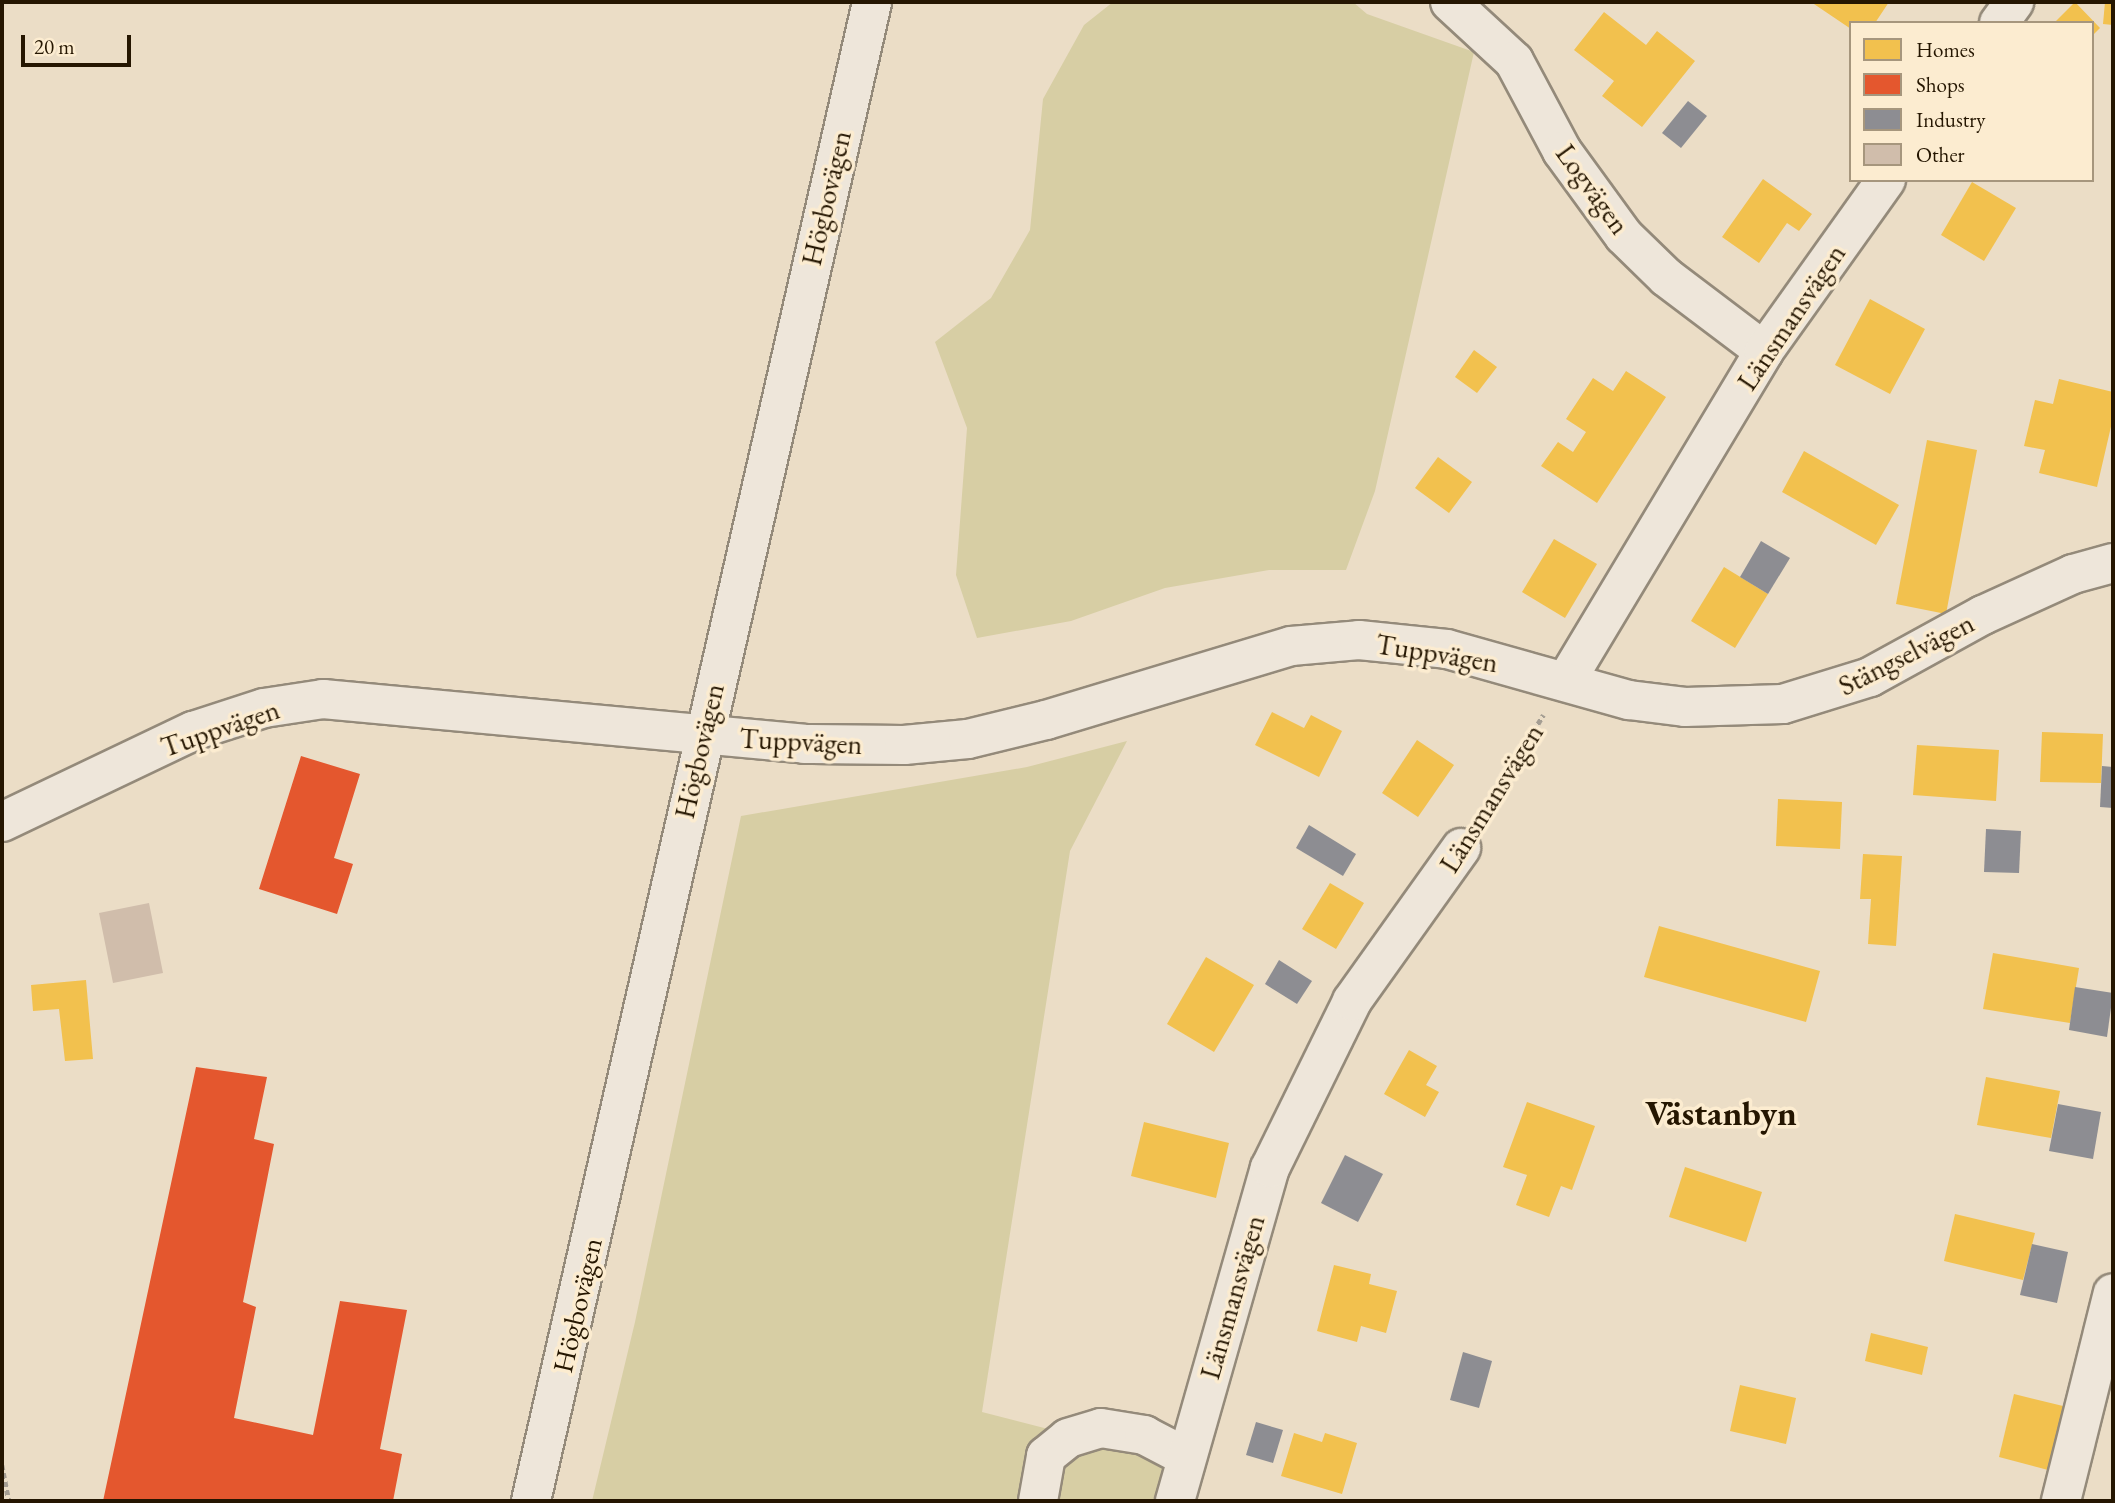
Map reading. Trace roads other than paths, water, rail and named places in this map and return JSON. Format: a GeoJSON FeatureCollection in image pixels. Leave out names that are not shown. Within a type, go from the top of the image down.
{"type":"FeatureCollection","features":[{"type":"Feature","properties":{"kind":"street","name":"Högbovägen"},"geometry":{"type":"LineString","coordinates":[[531,1501],[589,1257],[702,735],[872,2]]}},
{"type":"Feature","properties":{"kind":"street","name":"Logvägen"},"geometry":{"type":"LineString","coordinates":[[1450,2],[1514,61],[1562,151],[1624,236],[1666,277],[1764,351]]}},
{"type":"Feature","properties":{"kind":"street"},"geometry":{"type":"LineString","coordinates":[[2000,21],[2014,2]]}},
{"type":"Feature","properties":{"kind":"street","name":"Länsmansvägen"},"geometry":{"type":"LineString","coordinates":[[1566,681],[1764,351],[1885,182]]}},
{"type":"Feature","properties":{"kind":"street","name":"Stängselvägen"},"geometry":{"type":"LineString","coordinates":[[1566,681],[1629,700],[1685,707],[1783,704],[1870,677],[1983,615],[2073,574],[2113,563]]}},
{"type":"Feature","properties":{"kind":"street","name":"Tuppvägen"},"geometry":{"type":"LineString","coordinates":[[2,822],[194,732],[264,708],[323,699],[804,744],[904,745],[968,739],[1291,646],[1359,640],[1447,649],[1566,681]]}},
{"type":"Feature","properties":{"kind":"street","name":"Länsmansvägen"},"geometry":{"type":"LineString","coordinates":[[1175,1501],[1270,1168],[1352,1001],[1461,848]]}},
{"type":"Feature","properties":{"kind":"street"},"geometry":{"type":"LineString","coordinates":[[2061,1501],[2113,1293]]}},
{"type":"Feature","properties":{"kind":"street"},"geometry":{"type":"LineString","coordinates":[[1038,1501],[1046,1456],[1068,1438],[1101,1428],[1143,1435],[1186,1457]]}},
{"type":"Feature","properties":{"kind":"district","name":"Västanbyn"},"geometry":{"type":"Point","coordinates":[1721,1113]}}]}
